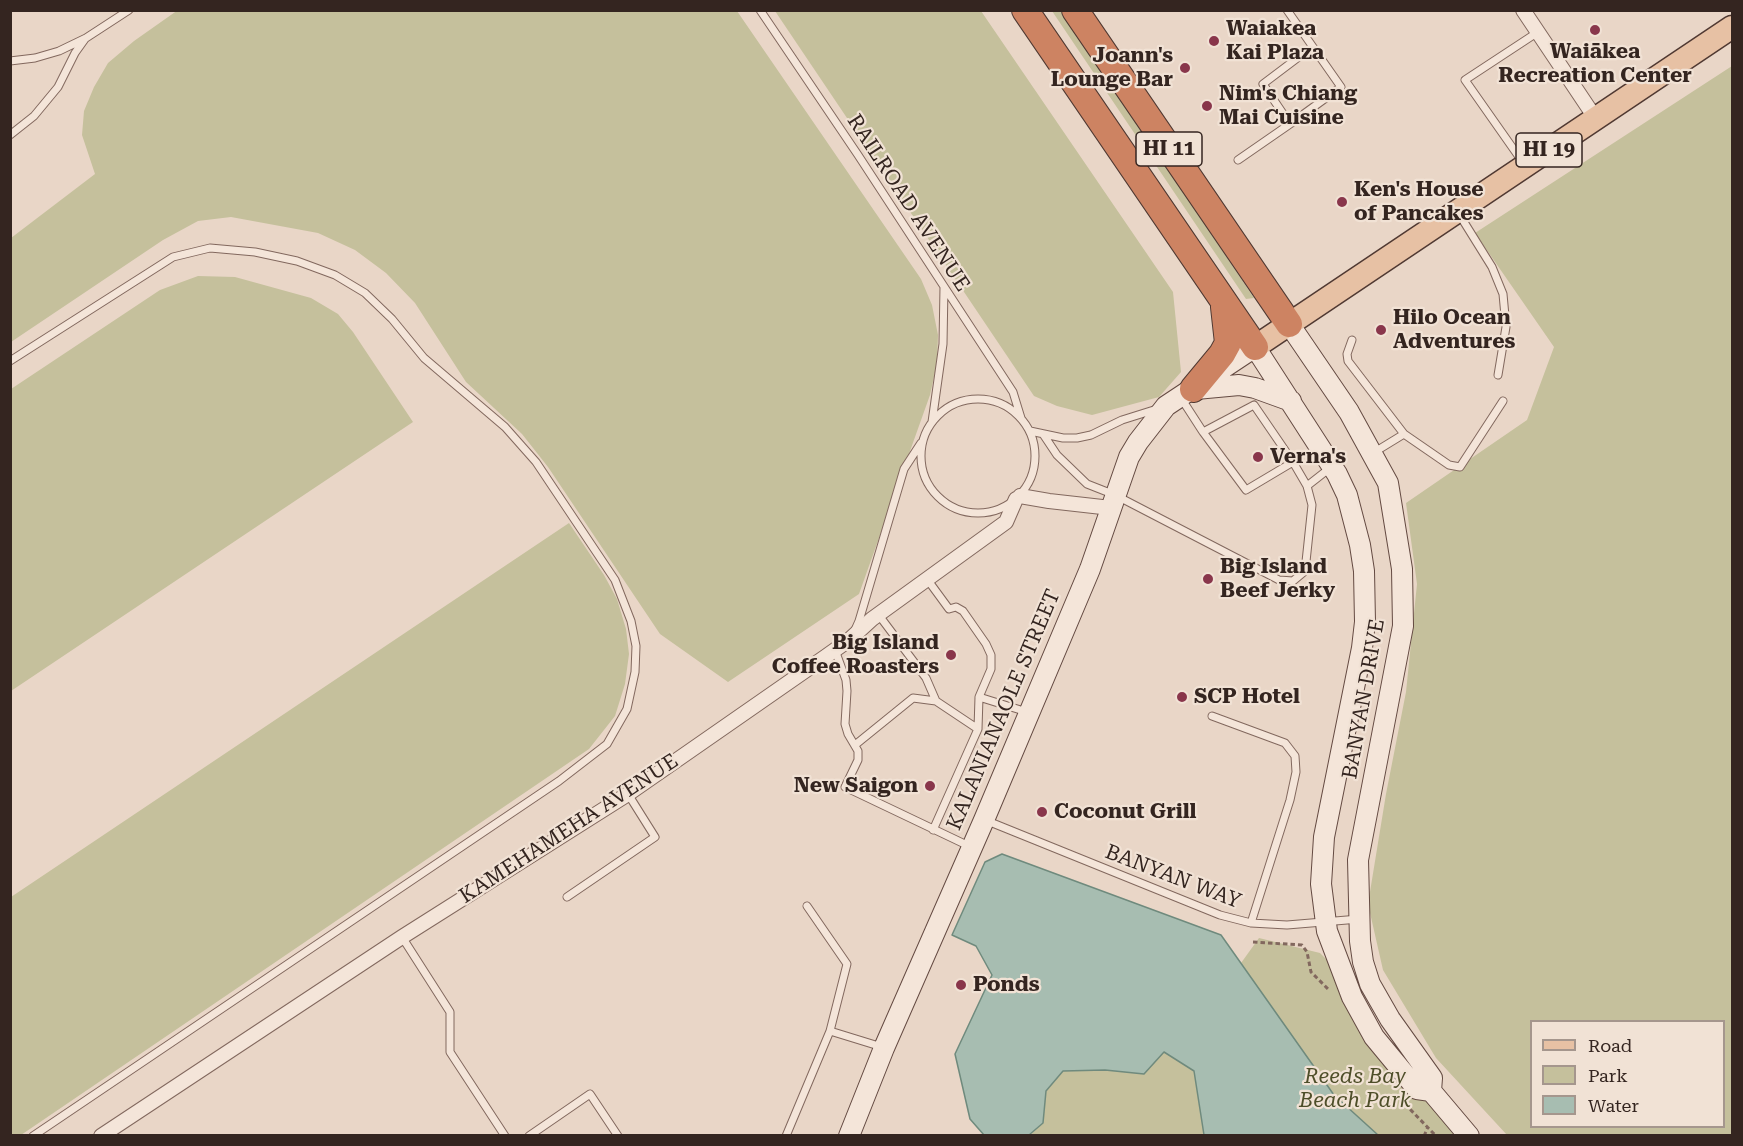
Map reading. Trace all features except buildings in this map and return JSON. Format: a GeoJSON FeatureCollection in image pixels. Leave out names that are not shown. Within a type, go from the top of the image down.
{"type":"FeatureCollection","features":[{"type":"Feature","properties":{"kind":"highway","name":"HI 11"},"geometry":{"type":"LineString","coordinates":[[1025,10],[1255,347]]}},
{"type":"Feature","properties":{"kind":"highway","name":"HI 11"},"geometry":{"type":"LineString","coordinates":[[1078,11],[1289,324]]}},
{"type":"Feature","properties":{"kind":"highway"},"geometry":{"type":"LineString","coordinates":[[1180,397],[1222,354],[1228,343],[1227,321],[1221,298]]}},
{"type":"Feature","properties":{"kind":"main road","name":"HI 19"},"geometry":{"type":"LineString","coordinates":[[1255,347],[1732,27]]}},
{"type":"Feature","properties":{"kind":"street"},"geometry":{"type":"LineString","coordinates":[[1523,10],[1596,118]]}},
{"type":"Feature","properties":{"kind":"street","name":"BANYAN DRIVE"},"geometry":{"type":"LineString","coordinates":[[1289,324],[1349,412],[1373,453],[1388,483],[1399,541],[1404,596],[1403,626],[1360,850],[1359,919],[1363,962],[1370,984],[1390,1019],[1432,1078],[1431,1091]]}},
{"type":"Feature","properties":{"kind":"street","name":"BANYAN DRIVE"},"geometry":{"type":"LineString","coordinates":[[1255,347],[1332,466],[1347,495],[1360,545],[1365,596],[1362,648],[1324,837],[1322,884],[1326,922],[1342,975],[1374,1036],[1417,1089],[1431,1091],[1469,1136]]}},
{"type":"Feature","properties":{"kind":"street","name":"KALANIANAOLE STREET"},"geometry":{"type":"LineString","coordinates":[[849,1136],[884,1048],[972,848],[1090,569],[1129,457],[1138,442],[1180,397],[1255,347]]}},
{"type":"Feature","properties":{"kind":"street"},"geometry":{"type":"LineString","coordinates":[[1180,397],[1239,385],[1255,388],[1291,401]]}},
{"type":"Feature","properties":{"kind":"street"},"geometry":{"type":"LineString","coordinates":[[1018,497],[1049,501],[1113,502]]}},
{"type":"Feature","properties":{"kind":"street","name":"KAMEHAMEHA AVENUE"},"geometry":{"type":"LineString","coordinates":[[101,1136],[402,937],[628,794],[836,650],[878,614],[1006,522],[1018,497]]}},
{"type":"Feature","properties":{"kind":"lane"},"geometry":{"type":"LineString","coordinates":[[10,61],[35,58],[59,51],[86,38],[129,10]]}},
{"type":"Feature","properties":{"kind":"lane","name":"RAILROAD AVENUE"},"geometry":{"type":"LineString","coordinates":[[760,10],[1013,392],[1021,418]]}},
{"type":"Feature","properties":{"kind":"lane"},"geometry":{"type":"LineString","coordinates":[[1238,160],[1341,87],[1287,10]]}},
{"type":"Feature","properties":{"kind":"lane"},"geometry":{"type":"LineString","coordinates":[[1526,166],[1466,80],[1538,32]]}},
{"type":"Feature","properties":{"kind":"lane"},"geometry":{"type":"LineString","coordinates":[[10,135],[34,116],[58,87],[75,53],[86,38]]}},
{"type":"Feature","properties":{"kind":"lane"},"geometry":{"type":"LineString","coordinates":[[1290,124],[1263,84],[1312,47]]}},
{"type":"Feature","properties":{"kind":"lane"},"geometry":{"type":"LineString","coordinates":[[1458,212],[1492,267],[1503,294],[1506,327],[1498,375]]}},
{"type":"Feature","properties":{"kind":"lane"},"geometry":{"type":"LineString","coordinates":[[10,361],[173,257],[210,248],[255,252],[297,261],[335,275],[365,292],[392,319],[424,358],[505,427],[536,462],[615,580],[631,621],[636,646],[635,672],[627,709],[607,744],[559,781],[33,1136]]}},
{"type":"Feature","properties":{"kind":"lane"},"geometry":{"type":"LineString","coordinates":[[932,422],[943,344],[944,287]]}},
{"type":"Feature","properties":{"kind":"lane"},"geometry":{"type":"LineString","coordinates":[[1352,340],[1347,354],[1348,361],[1404,434],[1449,465],[1460,468],[1503,401]]}},
{"type":"Feature","properties":{"kind":"lane"},"geometry":{"type":"LineString","coordinates":[[1030,431],[1063,438],[1091,435],[1180,397],[1246,490],[1293,462]]}},
{"type":"Feature","properties":{"kind":"lane"},"geometry":{"type":"LineString","coordinates":[[849,640],[860,621],[904,469],[932,422],[941,412],[956,403],[973,399],[988,399],[1003,404],[1021,418],[1030,431],[1036,453],[1035,468],[1029,483],[1008,506],[994,512],[977,514],[960,511],[944,503],[932,491],[924,475],[920,458],[922,441]]}},
{"type":"Feature","properties":{"kind":"lane"},"geometry":{"type":"LineString","coordinates":[[1043,434],[1058,455],[1087,484],[1113,502],[1279,580],[1293,581],[1305,571],[1312,505],[1307,486],[1293,462],[1254,405],[1203,432]]}},
{"type":"Feature","properties":{"kind":"lane"},"geometry":{"type":"LineString","coordinates":[[1373,453],[1404,434]]}},
{"type":"Feature","properties":{"kind":"lane"},"geometry":{"type":"LineString","coordinates":[[1307,486],[1332,466]]}},
{"type":"Feature","properties":{"kind":"lane"},"geometry":{"type":"LineString","coordinates":[[927,579],[949,609],[956,607],[963,611],[991,655],[991,669],[980,697],[978,729],[933,830]]}},
{"type":"Feature","properties":{"kind":"lane"},"geometry":{"type":"LineString","coordinates":[[878,614],[926,678],[936,701]]}},
{"type":"Feature","properties":{"kind":"lane"},"geometry":{"type":"LineString","coordinates":[[836,650],[846,680],[845,724],[858,751],[858,760],[845,787],[972,848]]}},
{"type":"Feature","properties":{"kind":"lane"},"geometry":{"type":"LineString","coordinates":[[980,697],[1030,713]]}},
{"type":"Feature","properties":{"kind":"lane"},"geometry":{"type":"LineString","coordinates":[[855,745],[913,698],[936,701],[978,729]]}},
{"type":"Feature","properties":{"kind":"lane"},"geometry":{"type":"LineString","coordinates":[[1212,716],[1285,743],[1295,756],[1296,772],[1290,800],[1251,923]]}},
{"type":"Feature","properties":{"kind":"lane"},"geometry":{"type":"LineString","coordinates":[[567,897],[655,837],[628,794]]}},
{"type":"Feature","properties":{"kind":"lane","name":"BANYAN WAY"},"geometry":{"type":"LineString","coordinates":[[984,820],[1220,915],[1251,923],[1287,925],[1359,919]]}},
{"type":"Feature","properties":{"kind":"lane"},"geometry":{"type":"LineString","coordinates":[[786,1135],[830,1031],[847,964],[807,906]]}},
{"type":"Feature","properties":{"kind":"lane"},"geometry":{"type":"LineString","coordinates":[[402,937],[450,1012],[450,1052],[505,1136]]}},
{"type":"Feature","properties":{"kind":"lane"},"geometry":{"type":"LineString","coordinates":[[830,1031],[884,1048]]}},
{"type":"Feature","properties":{"kind":"lane"},"geometry":{"type":"LineString","coordinates":[[529,1136],[590,1094],[618,1136]]}},
{"type":"Feature","properties":{"kind":"path"},"geometry":{"type":"LineString","coordinates":[[1424,1136],[1428,1127]]}},
{"type":"Feature","properties":{"kind":"green space"},"geometry":{"type":"Polygon","coordinates":[[[178,10],[737,11],[921,279],[932,305],[938,335],[937,363],[930,395],[859,594],[728,682],[660,634],[548,467],[522,434],[466,382],[415,303],[386,273],[355,250],[318,233],[231,217],[198,221],[163,240],[11,342],[11,238],[95,174],[82,135],[84,111],[94,87],[108,63],[134,41],[178,10]]]}},
{"type":"Feature","properties":{"kind":"green space"},"geometry":{"type":"Polygon","coordinates":[[[775,11],[981,11],[1173,292],[1181,372],[1159,397],[1092,415],[1057,406],[1034,396],[775,11]]]}},
{"type":"Feature","properties":{"kind":"green space"},"geometry":{"type":"Polygon","coordinates":[[[1052,11],[1062,11],[1254,298],[1246,299],[1052,11]]]}},
{"type":"Feature","properties":{"kind":"green space"},"geometry":{"type":"Polygon","coordinates":[[[1732,66],[1732,1135],[1507,1135],[1436,1058],[1383,970],[1368,904],[1406,692],[1417,584],[1406,503],[1527,420],[1554,347],[1475,233],[1732,66]]]}},
{"type":"Feature","properties":{"kind":"green space"},"geometry":{"type":"Polygon","coordinates":[[[198,276],[235,277],[311,298],[338,314],[353,332],[413,422],[11,691],[11,389],[160,290],[198,276]]]}},
{"type":"Feature","properties":{"kind":"green space"},"geometry":{"type":"Polygon","coordinates":[[[569,523],[604,575],[617,599],[626,629],[629,654],[625,684],[615,716],[589,749],[21,1135],[11,1135],[11,897],[569,523]]]}},
{"type":"Feature","properties":{"kind":"green space","name":"Reeds Bay Beach Park"},"geometry":{"type":"Polygon","coordinates":[[[1259,938],[1320,953],[1342,975],[1352,997],[1463,1135],[1328,1135],[1236,970],[1259,938]]]}},
{"type":"Feature","properties":{"kind":"green space"},"geometry":{"type":"Polygon","coordinates":[[[1164,1051],[1194,1071],[1204,1135],[1029,1136],[1043,1123],[1046,1091],[1063,1071],[1105,1070],[1144,1074],[1164,1051]]]}},
{"type":"Feature","properties":{"kind":"water"},"geometry":{"type":"Polygon","coordinates":[[[1002,854],[1221,935],[1334,1095],[1378,1135],[1204,1135],[1194,1071],[1164,1052],[1144,1074],[1105,1070],[1063,1071],[1046,1091],[1043,1123],[1029,1135],[984,1135],[970,1119],[955,1054],[992,975],[976,946],[952,935],[985,862],[1002,854]]]}},
{"type":"Feature","properties":{"kind":"place","name":"Waiākea Recreation Center"},"geometry":{"type":"Point","coordinates":[1595,30]}},
{"type":"Feature","properties":{"kind":"place","name":"Waiakea Kai Plaza"},"geometry":{"type":"Point","coordinates":[1214,41]}},
{"type":"Feature","properties":{"kind":"place","name":"Joann's Lounge Bar"},"geometry":{"type":"Point","coordinates":[1185,68]}},
{"type":"Feature","properties":{"kind":"place","name":"Nim's Chiang Mai Cuisine"},"geometry":{"type":"Point","coordinates":[1207,106]}},
{"type":"Feature","properties":{"kind":"place","name":"Ken's House of Pancakes"},"geometry":{"type":"Point","coordinates":[1342,202]}},
{"type":"Feature","properties":{"kind":"place","name":"Hilo Ocean Adventures"},"geometry":{"type":"Point","coordinates":[1381,330]}},
{"type":"Feature","properties":{"kind":"place","name":"Verna's"},"geometry":{"type":"Point","coordinates":[1258,457]}},
{"type":"Feature","properties":{"kind":"place","name":"Big Island Beef Jerky"},"geometry":{"type":"Point","coordinates":[1208,579]}},
{"type":"Feature","properties":{"kind":"place","name":"Big Island Coffee Roasters"},"geometry":{"type":"Point","coordinates":[951,655]}},
{"type":"Feature","properties":{"kind":"place","name":"SCP Hotel"},"geometry":{"type":"Point","coordinates":[1182,697]}},
{"type":"Feature","properties":{"kind":"place","name":"New Saigon"},"geometry":{"type":"Point","coordinates":[930,786]}},
{"type":"Feature","properties":{"kind":"place","name":"Coconut Grill"},"geometry":{"type":"Point","coordinates":[1042,812]}},
{"type":"Feature","properties":{"kind":"place","name":"Ponds"},"geometry":{"type":"Point","coordinates":[961,985]}}]}
